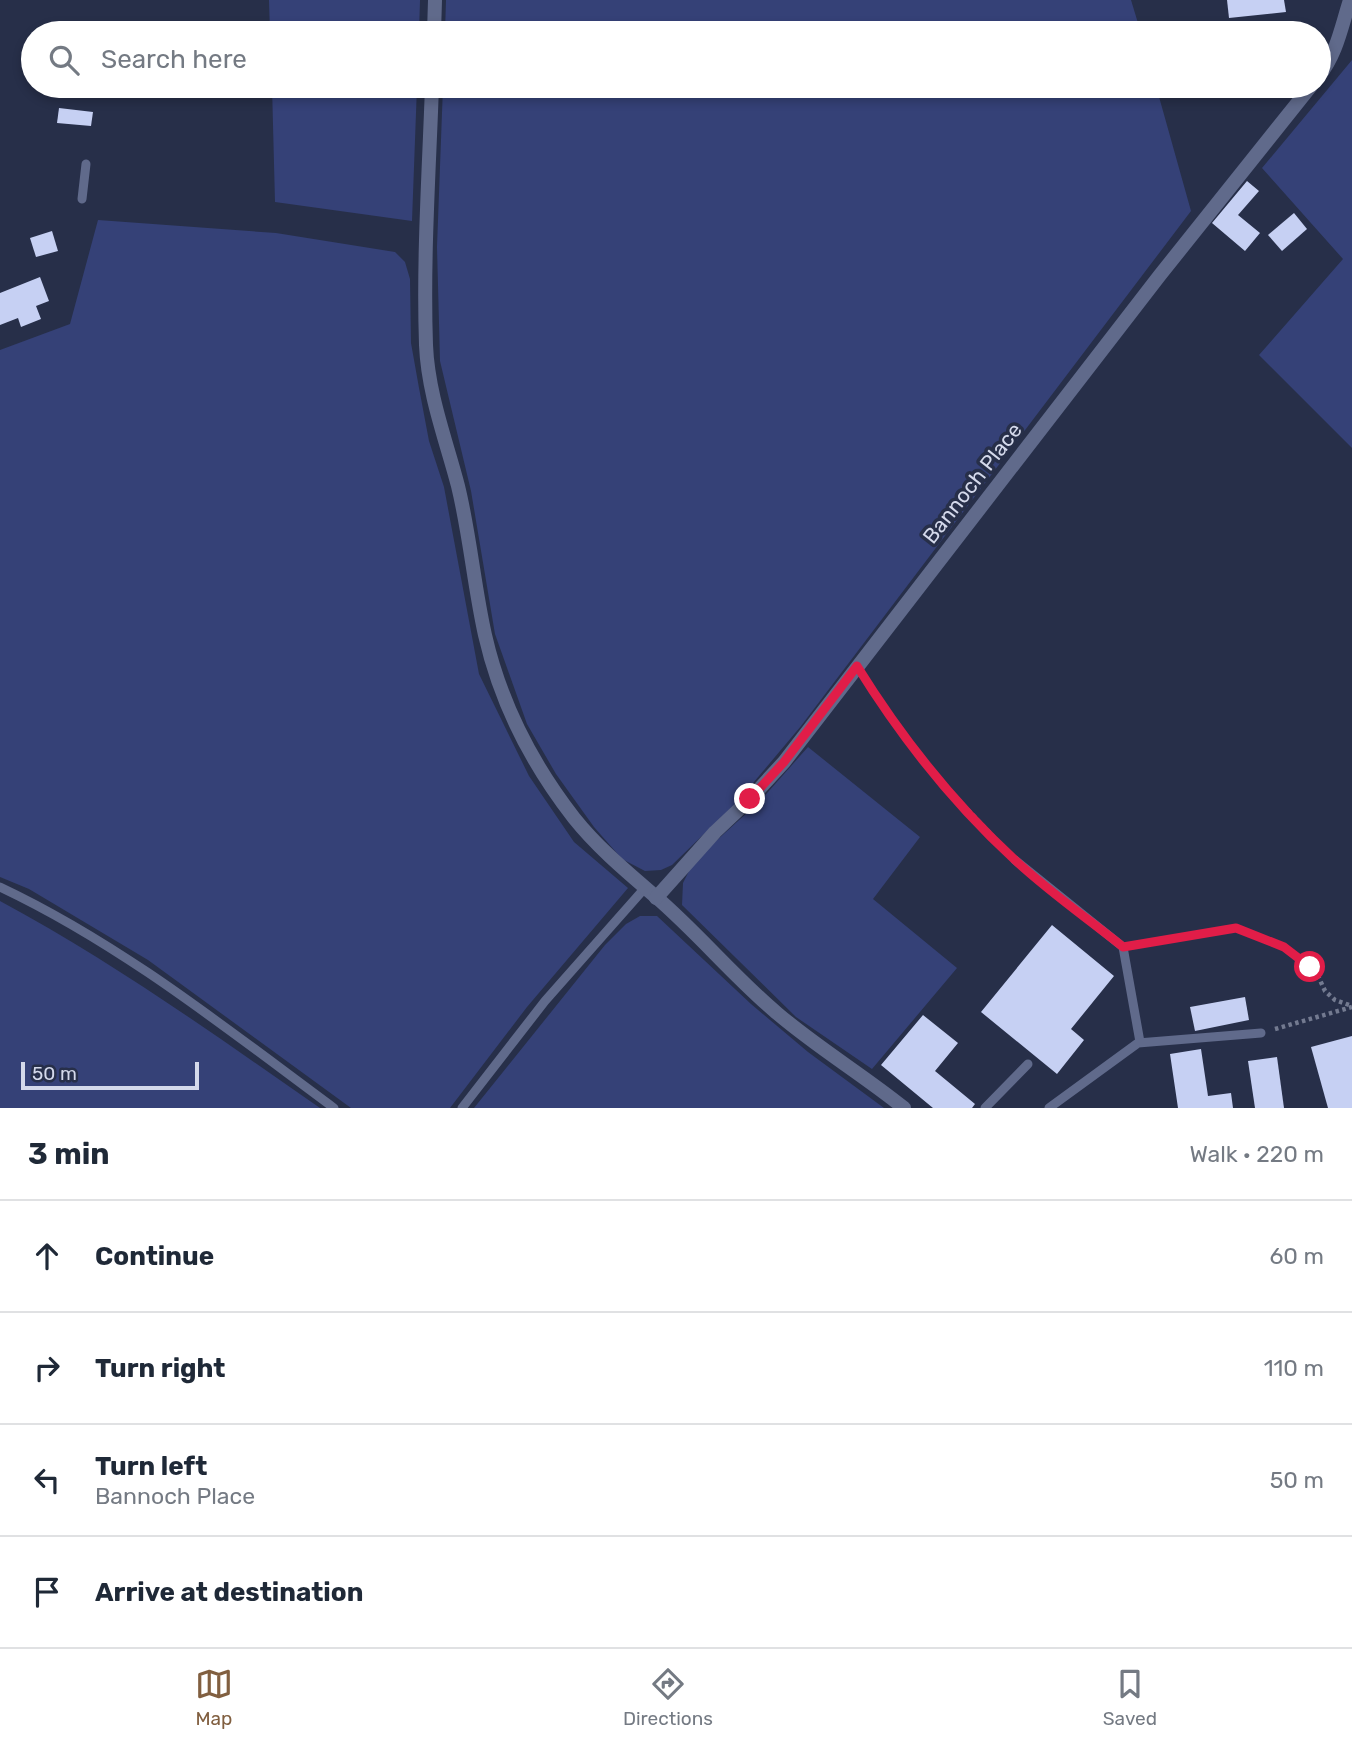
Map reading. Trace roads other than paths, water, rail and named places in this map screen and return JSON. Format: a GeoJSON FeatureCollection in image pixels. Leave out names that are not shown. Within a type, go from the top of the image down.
{"type":"FeatureCollection","features":[{"type":"Feature","properties":{"kind":"street"},"geometry":{"type":"LineString","coordinates":[[434,21],[435,0]]}},
{"type":"Feature","properties":{"kind":"street"},"geometry":{"type":"LineString","coordinates":[[1331,58],[1340,38],[1350,0]]}},
{"type":"Feature","properties":{"kind":"street"},"geometry":{"type":"LineString","coordinates":[[432,98],[426,348],[430,381],[441,431],[458,487],[486,636],[514,721],[572,815],[598,846],[777,1014],[904,1108]]}},
{"type":"Feature","properties":{"kind":"street","name":"Bannoch Place"},"geometry":{"type":"LineString","coordinates":[[650,893],[750,799],[784,762],[1160,275],[1301,98]]}},
{"type":"Feature","properties":{"kind":"lane"},"geometry":{"type":"LineString","coordinates":[[82,199],[86,164]]}},
{"type":"Feature","properties":{"kind":"lane"},"geometry":{"type":"LineString","coordinates":[[1015,860],[1123,947],[1140,1042]]}},
{"type":"Feature","properties":{"kind":"lane"},"geometry":{"type":"LineString","coordinates":[[0,887],[111,948],[334,1108]]}},
{"type":"Feature","properties":{"kind":"lane"},"geometry":{"type":"LineString","coordinates":[[462,1108],[545,1001],[650,893]]}},
{"type":"Feature","properties":{"kind":"lane"},"geometry":{"type":"LineString","coordinates":[[1049,1108],[1140,1042],[1261,1033]]}},
{"type":"Feature","properties":{"kind":"lane"},"geometry":{"type":"LineString","coordinates":[[985,1108],[1028,1064]]}}]}
